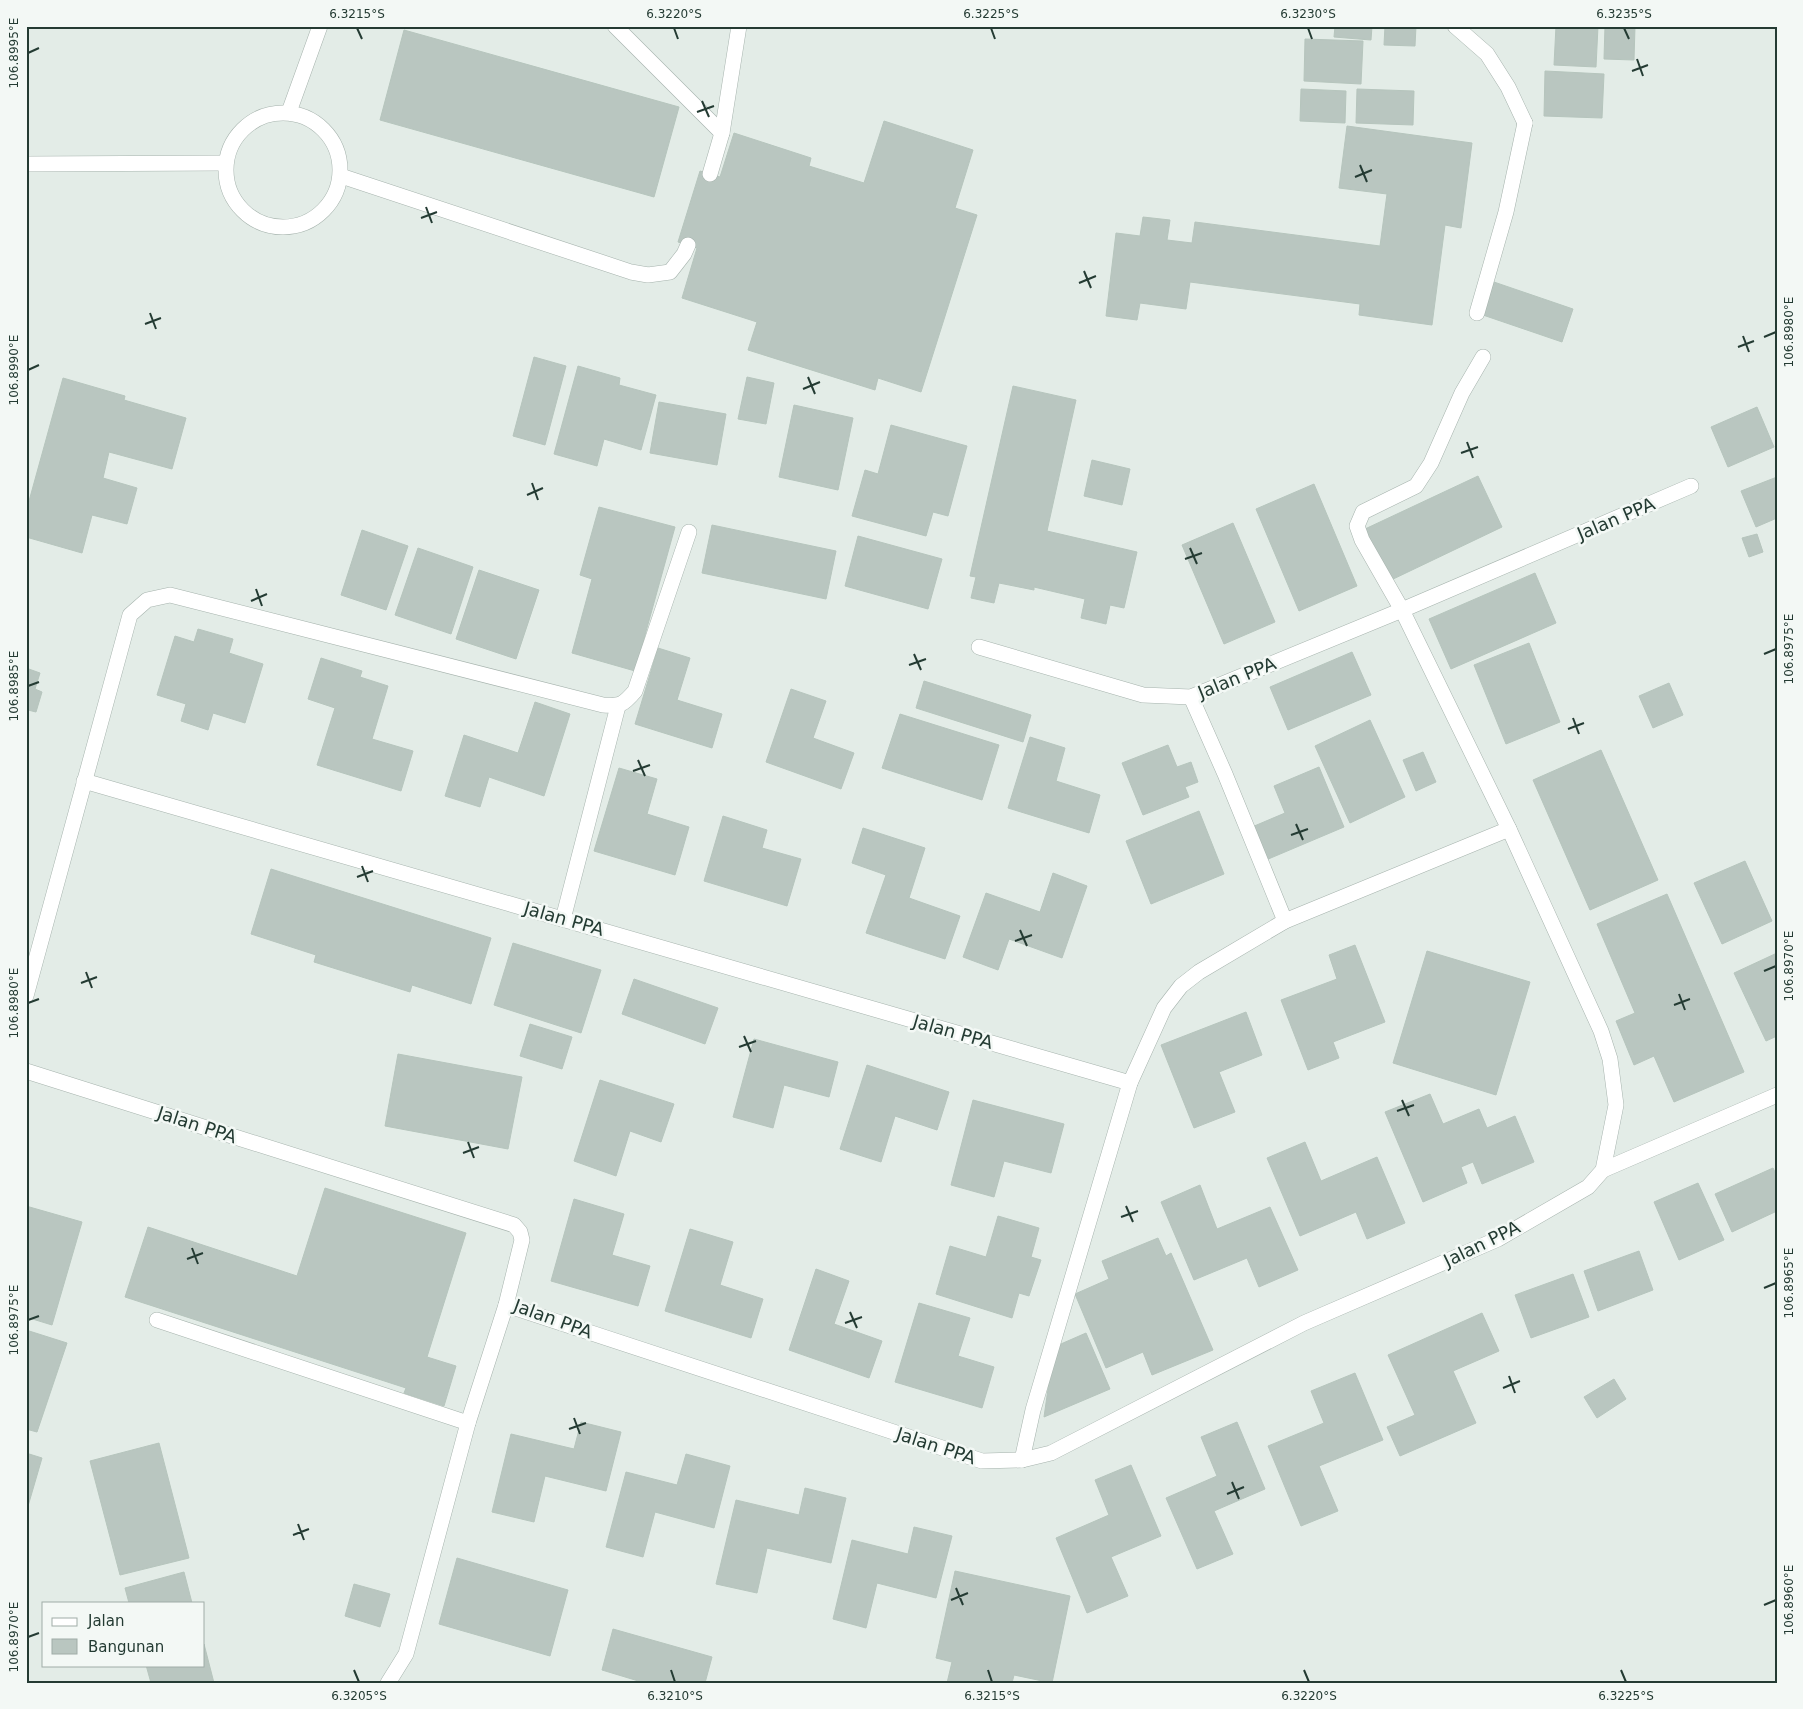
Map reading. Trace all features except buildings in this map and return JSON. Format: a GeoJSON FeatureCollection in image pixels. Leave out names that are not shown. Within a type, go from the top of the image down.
{"type":"FeatureCollection","features":[{"type":"Feature","properties":{"kind":"street"},"geometry":{"type":"LineString","coordinates":[[290,112],[320,26]]}},
{"type":"Feature","properties":{"kind":"street"},"geometry":{"type":"LineString","coordinates":[[615,26],[722,133]]}},
{"type":"Feature","properties":{"kind":"street"},"geometry":{"type":"LineString","coordinates":[[710,174],[722,133],[739,26]]}},
{"type":"Feature","properties":{"kind":"street"},"geometry":{"type":"LineString","coordinates":[[1455,26],[1487,54],[1508,87],[1525,123],[1506,212],[1477,313]]}},
{"type":"Feature","properties":{"kind":"street"},"geometry":{"type":"LineString","coordinates":[[290,112],[311,119],[328,133],[339,153],[341,176],[334,198],[320,216],[300,226],[277,228],[255,221],[238,206],[228,186],[226,163],[232,141],[247,124],[267,114],[290,112]]}},
{"type":"Feature","properties":{"kind":"street"},"geometry":{"type":"LineString","coordinates":[[26,164],[226,163]]}},
{"type":"Feature","properties":{"kind":"street"},"geometry":{"type":"LineString","coordinates":[[341,176],[631,272],[648,275],[670,272],[684,254],[688,245]]}},
{"type":"Feature","properties":{"kind":"street"},"geometry":{"type":"LineString","coordinates":[[1484,357],[1462,393],[1432,463],[1416,486],[1363,512],[1357,526],[1362,540],[1402,610],[1509,828],[1601,1031],[1610,1059],[1616,1106],[1604,1170]]}},
{"type":"Feature","properties":{"kind":"street","name":"Jalan PPA"},"geometry":{"type":"LineString","coordinates":[[979,647],[1142,695],[1191,697],[1402,610],[1692,486]]}},
{"type":"Feature","properties":{"kind":"street"},"geometry":{"type":"LineString","coordinates":[[26,996],[130,615],[147,600],[170,595],[603,705],[618,706],[625,702],[635,691],[689,532]]}},
{"type":"Feature","properties":{"kind":"street"},"geometry":{"type":"LineString","coordinates":[[1191,697],[1226,774],[1285,920]]}},
{"type":"Feature","properties":{"kind":"street"},"geometry":{"type":"LineString","coordinates":[[563,919],[618,706]]}},
{"type":"Feature","properties":{"kind":"street","name":"Jalan PPA"},"geometry":{"type":"LineString","coordinates":[[84,781],[1130,1083]]}},
{"type":"Feature","properties":{"kind":"street"},"geometry":{"type":"LineString","coordinates":[[1022,1460],[1033,1410],[1130,1083],[1164,1008],[1181,986],[1199,972],[1285,920],[1509,828]]}},
{"type":"Feature","properties":{"kind":"street","name":"Jalan PPA"},"geometry":{"type":"LineString","coordinates":[[26,1071],[514,1225],[520,1232],[522,1240],[506,1305],[982,1461],[1022,1460],[1051,1453],[1304,1323],[1498,1239],[1588,1187],[1604,1170]]}},
{"type":"Feature","properties":{"kind":"street"},"geometry":{"type":"LineString","coordinates":[[1604,1170],[1777,1095]]}},
{"type":"Feature","properties":{"kind":"street"},"geometry":{"type":"LineString","coordinates":[[388,1683],[406,1654],[468,1422],[506,1305]]}},
{"type":"Feature","properties":{"kind":"street"},"geometry":{"type":"LineString","coordinates":[[157,1320],[468,1422]]}}]}
